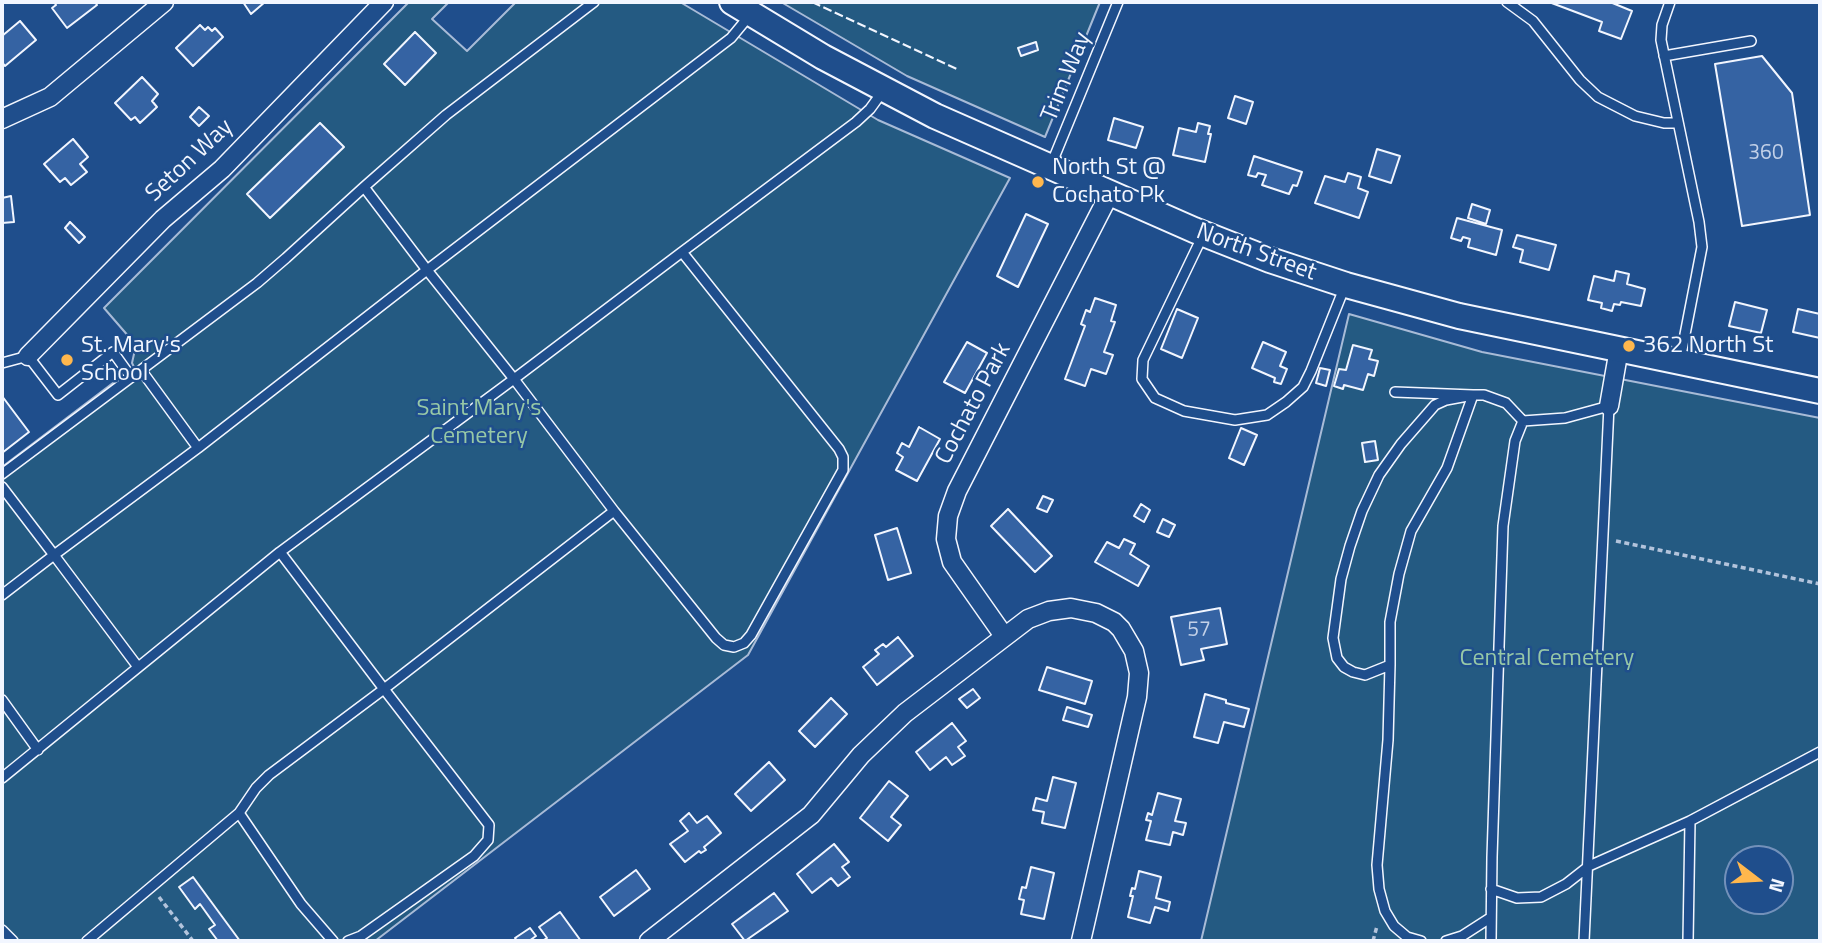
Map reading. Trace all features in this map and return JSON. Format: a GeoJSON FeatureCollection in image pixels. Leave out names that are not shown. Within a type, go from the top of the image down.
{"type":"FeatureCollection","features":[{"type":"Feature","properties":{"kind":"main road","name":"North Street"},"geometry":{"type":"LineString","coordinates":[[742,8],[884,90],[935,116],[1204,234],[1270,260],[1346,285],[1459,316],[1820,391]]}},
{"type":"Feature","properties":{"kind":"street"},"geometry":{"type":"LineString","coordinates":[[2,119],[50,97],[164,2]]}},
{"type":"Feature","properties":{"kind":"street","name":"Seton Way"},"geometry":{"type":"LineString","coordinates":[[28,356],[153,228],[222,169],[384,2]]}},
{"type":"Feature","properties":{"kind":"street","name":"Cochato Park"},"geometry":{"type":"LineString","coordinates":[[1004,636],[952,562],[946,539],[948,516],[957,491],[1110,193]]}},
{"type":"Feature","properties":{"kind":"street"},"geometry":{"type":"LineString","coordinates":[[1609,406],[1619,349]]}},
{"type":"Feature","properties":{"kind":"street"},"geometry":{"type":"LineString","coordinates":[[649,941],[800,824],[820,806],[849,768],[876,739],[905,713],[1004,636],[1038,614],[1060,609],[1084,610],[1105,617],[1121,629],[1138,662],[1137,697],[1081,941]]}},
{"type":"Feature","properties":{"kind":"lane"},"geometry":{"type":"LineString","coordinates":[[2,474],[257,283],[454,109],[594,2]]}},
{"type":"Feature","properties":{"kind":"lane","name":"Trim Way"},"geometry":{"type":"LineString","coordinates":[[1051,167],[1118,2]]}},
{"type":"Feature","properties":{"kind":"lane"},"geometry":{"type":"LineString","coordinates":[[1507,2],[1533,21],[1580,80],[1598,97],[1635,116],[1664,123],[1678,122]]}},
{"type":"Feature","properties":{"kind":"lane"},"geometry":{"type":"LineString","coordinates":[[1670,2],[1661,33],[1664,56],[1702,247],[1680,361]]}},
{"type":"Feature","properties":{"kind":"lane"},"geometry":{"type":"LineString","coordinates":[[2,595],[198,448],[731,38],[742,8]]}},
{"type":"Feature","properties":{"kind":"lane"},"geometry":{"type":"LineString","coordinates":[[1664,56],[1751,41]]}},
{"type":"Feature","properties":{"kind":"lane"},"geometry":{"type":"LineString","coordinates":[[2,778],[281,552],[856,122],[884,90]]}},
{"type":"Feature","properties":{"kind":"lane"},"geometry":{"type":"LineString","coordinates":[[364,187],[718,641],[734,647],[744,643],[751,635],[843,470],[844,461],[839,449],[682,252]]}},
{"type":"Feature","properties":{"kind":"lane"},"geometry":{"type":"LineString","coordinates":[[1204,234],[1143,360],[1142,379],[1155,398],[1184,411],[1235,420],[1267,415],[1286,402],[1303,387],[1346,285]]}},
{"type":"Feature","properties":{"kind":"lane"},"geometry":{"type":"LineString","coordinates":[[28,356],[58,395],[113,352],[131,377]]}},
{"type":"Feature","properties":{"kind":"lane"},"geometry":{"type":"LineString","coordinates":[[2,356],[28,356]]}},
{"type":"Feature","properties":{"kind":"lane"},"geometry":{"type":"LineString","coordinates":[[2,363],[28,356]]}},
{"type":"Feature","properties":{"kind":"lane"},"geometry":{"type":"LineString","coordinates":[[141,370],[198,448]]}},
{"type":"Feature","properties":{"kind":"lane"},"geometry":{"type":"LineString","coordinates":[[1395,392],[1485,395],[1506,402],[1523,421]]}},
{"type":"Feature","properties":{"kind":"lane"},"geometry":{"type":"LineString","coordinates":[[1390,666],[1365,675],[1344,667],[1337,658],[1334,638],[1337,601],[1350,546],[1362,511],[1379,475],[1409,434],[1435,405],[1473,395]]}},
{"type":"Feature","properties":{"kind":"lane"},"geometry":{"type":"LineString","coordinates":[[1421,941],[1407,937],[1394,926],[1385,911],[1379,890],[1377,865],[1388,740],[1390,622],[1411,531],[1447,468],[1473,395]]}},
{"type":"Feature","properties":{"kind":"lane"},"geometry":{"type":"LineString","coordinates":[[1523,421],[1565,418],[1609,406],[1584,941]]}},
{"type":"Feature","properties":{"kind":"lane"},"geometry":{"type":"LineString","coordinates":[[1491,941],[1503,526],[1516,441],[1523,421]]}},
{"type":"Feature","properties":{"kind":"lane"},"geometry":{"type":"LineString","coordinates":[[2,487],[138,667]]}},
{"type":"Feature","properties":{"kind":"lane"},"geometry":{"type":"LineString","coordinates":[[87,941],[239,813],[256,788],[270,775],[614,511]]}},
{"type":"Feature","properties":{"kind":"lane"},"geometry":{"type":"LineString","coordinates":[[281,552],[489,825],[488,840],[474,856],[361,936],[348,941]]}},
{"type":"Feature","properties":{"kind":"lane"},"geometry":{"type":"LineString","coordinates":[[2,701],[38,750]]}},
{"type":"Feature","properties":{"kind":"lane"},"geometry":{"type":"LineString","coordinates":[[1491,889],[1517,898],[1541,897],[1566,884],[1589,866],[1690,821],[1820,752]]}},
{"type":"Feature","properties":{"kind":"lane"},"geometry":{"type":"LineString","coordinates":[[239,813],[300,904],[333,941]]}},
{"type":"Feature","properties":{"kind":"lane"},"geometry":{"type":"LineString","coordinates":[[1688,941],[1690,821]]}},
{"type":"Feature","properties":{"kind":"lane"},"geometry":{"type":"LineString","coordinates":[[1446,941],[1462,936],[1490,918]]}},
{"type":"Feature","properties":{"kind":"lane"},"geometry":{"type":"LineString","coordinates":[[2,930],[13,941]]}},
{"type":"Feature","properties":{"kind":"path"},"geometry":{"type":"LineString","coordinates":[[1603,538],[1820,584]]}},
{"type":"Feature","properties":{"kind":"path"},"geometry":{"type":"LineString","coordinates":[[152,887],[193,941]]}},
{"type":"Feature","properties":{"kind":"green space","name":"Saint Mary's Cemetery"},"geometry":{"type":"Polygon","coordinates":[[[409,2],[449,2],[432,19],[467,51],[516,2],[680,2],[878,120],[1010,178],[748,655],[375,941],[2,941],[2,467],[134,367],[132,363],[136,345],[104,308],[409,2]]]}},
{"type":"Feature","properties":{"kind":"green space"},"geometry":{"type":"Polygon","coordinates":[[[781,2],[1100,2],[1045,137],[907,76],[781,2]]]}},
{"type":"Feature","properties":{"kind":"green space","name":"Central Cemetery"},"geometry":{"type":"Polygon","coordinates":[[[1349,314],[1482,352],[1820,418],[1820,941],[1201,941],[1349,314]]]}},
{"type":"Feature","properties":{"kind":"building"},"geometry":{"type":"Polygon","coordinates":[[[54,2],[95,2],[97,5],[67,28],[52,8],[56,5],[54,2]]]}},
{"type":"Feature","properties":{"kind":"building"},"geometry":{"type":"Polygon","coordinates":[[[243,2],[265,2],[251,14],[243,2]]]}},
{"type":"Feature","properties":{"kind":"building"},"geometry":{"type":"Polygon","coordinates":[[[1549,2],[1610,2],[1632,11],[1621,39],[1599,31],[1602,22],[1549,2]]]}},
{"type":"Feature","properties":{"kind":"building"},"geometry":{"type":"Polygon","coordinates":[[[20,21],[36,40],[5,66],[2,62],[2,36],[20,21]]]}},
{"type":"Feature","properties":{"kind":"building"},"geometry":{"type":"Polygon","coordinates":[[[200,25],[205,30],[208,27],[212,31],[215,28],[223,37],[193,66],[176,48],[200,25]]]}},
{"type":"Feature","properties":{"kind":"building"},"geometry":{"type":"Polygon","coordinates":[[[415,32],[436,53],[405,85],[384,64],[415,32]]]}},
{"type":"Feature","properties":{"kind":"building"},"geometry":{"type":"Polygon","coordinates":[[[1036,42],[1038,50],[1021,56],[1018,48],[1036,42]]]}},
{"type":"Feature","properties":{"kind":"building"},"geometry":{"type":"Polygon","coordinates":[[[1762,56],[1792,93],[1810,215],[1742,226],[1715,64],[1762,56]]]}},
{"type":"Feature","properties":{"kind":"building"},"geometry":{"type":"Polygon","coordinates":[[[142,77],[158,94],[152,101],[157,107],[140,123],[135,117],[131,120],[115,103],[142,77]]]}},
{"type":"Feature","properties":{"kind":"building"},"geometry":{"type":"Polygon","coordinates":[[[1235,96],[1253,102],[1246,124],[1228,118],[1235,96]]]}},
{"type":"Feature","properties":{"kind":"building"},"geometry":{"type":"Polygon","coordinates":[[[199,107],[209,116],[199,126],[190,117],[199,107]]]}},
{"type":"Feature","properties":{"kind":"building"},"geometry":{"type":"Polygon","coordinates":[[[1114,118],[1143,127],[1136,148],[1108,140],[1114,118]]]}},
{"type":"Feature","properties":{"kind":"building"},"geometry":{"type":"Polygon","coordinates":[[[320,123],[344,147],[270,218],[247,194],[320,123]]]}},
{"type":"Feature","properties":{"kind":"building"},"geometry":{"type":"Polygon","coordinates":[[[1198,123],[1210,126],[1205,162],[1173,155],[1179,128],[1196,132],[1198,123]]]}},
{"type":"Feature","properties":{"kind":"building"},"geometry":{"type":"Polygon","coordinates":[[[73,139],[88,157],[80,164],[87,172],[71,185],[65,178],[60,182],[44,164],[73,139]]]}},
{"type":"Feature","properties":{"kind":"building"},"geometry":{"type":"Polygon","coordinates":[[[1377,149],[1400,156],[1391,183],[1369,176],[1377,149]]]}},
{"type":"Feature","properties":{"kind":"building"},"geometry":{"type":"Polygon","coordinates":[[[1254,156],[1302,172],[1297,186],[1293,185],[1289,194],[1262,185],[1266,175],[1248,175],[1254,156]]]}},
{"type":"Feature","properties":{"kind":"building"},"geometry":{"type":"Polygon","coordinates":[[[1348,173],[1361,177],[1358,188],[1368,192],[1359,218],[1315,203],[1325,176],[1345,182],[1348,173]]]}},
{"type":"Feature","properties":{"kind":"building"},"geometry":{"type":"Polygon","coordinates":[[[11,196],[14,222],[2,223],[2,198],[11,196]]]}},
{"type":"Feature","properties":{"kind":"building"},"geometry":{"type":"Polygon","coordinates":[[[1472,204],[1490,210],[1486,224],[1468,218],[1472,204]]]}},
{"type":"Feature","properties":{"kind":"building"},"geometry":{"type":"Polygon","coordinates":[[[1026,214],[1048,224],[1018,287],[997,276],[1026,214]]]}},
{"type":"Feature","properties":{"kind":"building"},"geometry":{"type":"Polygon","coordinates":[[[1457,218],[1502,230],[1496,255],[1468,247],[1470,239],[1463,237],[1461,241],[1451,238],[1457,218]]]}},
{"type":"Feature","properties":{"kind":"building"},"geometry":{"type":"Polygon","coordinates":[[[70,222],[85,237],[79,243],[65,228],[70,222]]]}},
{"type":"Feature","properties":{"kind":"building"},"geometry":{"type":"Polygon","coordinates":[[[1517,235],[1556,245],[1549,270],[1520,262],[1523,250],[1513,247],[1517,235]]]}},
{"type":"Feature","properties":{"kind":"building"},"geometry":{"type":"Polygon","coordinates":[[[1616,271],[1629,274],[1627,284],[1645,289],[1641,306],[1621,302],[1620,305],[1614,304],[1612,311],[1601,308],[1602,303],[1588,300],[1594,276],[1614,281],[1616,271]]]}},
{"type":"Feature","properties":{"kind":"building"},"geometry":{"type":"Polygon","coordinates":[[[1095,298],[1116,305],[1111,321],[1115,322],[1104,352],[1113,355],[1106,374],[1091,369],[1085,386],[1065,379],[1085,326],[1081,324],[1086,310],[1090,312],[1095,298]]]}},
{"type":"Feature","properties":{"kind":"building"},"geometry":{"type":"Polygon","coordinates":[[[1735,302],[1767,310],[1761,333],[1729,326],[1735,302]]]}},
{"type":"Feature","properties":{"kind":"building"},"geometry":{"type":"Polygon","coordinates":[[[1177,309],[1198,318],[1182,358],[1161,349],[1177,309]]]}},
{"type":"Feature","properties":{"kind":"building"},"geometry":{"type":"Polygon","coordinates":[[[1798,309],[1820,314],[1820,338],[1793,332],[1798,309]]]}},
{"type":"Feature","properties":{"kind":"building"},"geometry":{"type":"Polygon","coordinates":[[[967,342],[987,353],[965,393],[944,382],[967,342]]]}},
{"type":"Feature","properties":{"kind":"building"},"geometry":{"type":"Polygon","coordinates":[[[1263,342],[1286,352],[1280,366],[1287,369],[1281,384],[1274,382],[1275,378],[1252,368],[1263,342]]]}},
{"type":"Feature","properties":{"kind":"building"},"geometry":{"type":"Polygon","coordinates":[[[1353,345],[1372,350],[1369,359],[1378,361],[1374,376],[1368,374],[1363,390],[1344,385],[1343,389],[1334,386],[1339,369],[1346,370],[1353,345]]]}},
{"type":"Feature","properties":{"kind":"building"},"geometry":{"type":"Polygon","coordinates":[[[1320,368],[1330,370],[1326,386],[1316,383],[1320,368]]]}},
{"type":"Feature","properties":{"kind":"building"},"geometry":{"type":"Polygon","coordinates":[[[2,396],[29,432],[2,453],[2,396]]]}},
{"type":"Feature","properties":{"kind":"building"},"geometry":{"type":"Polygon","coordinates":[[[919,427],[940,439],[917,481],[896,470],[903,457],[897,453],[902,443],[909,447],[919,427]]]}},
{"type":"Feature","properties":{"kind":"building"},"geometry":{"type":"Polygon","coordinates":[[[1241,428],[1257,435],[1244,465],[1229,458],[1241,428]]]}},
{"type":"Feature","properties":{"kind":"building"},"geometry":{"type":"Polygon","coordinates":[[[1375,441],[1378,460],[1365,462],[1362,443],[1375,441]]]}},
{"type":"Feature","properties":{"kind":"building"},"geometry":{"type":"Polygon","coordinates":[[[1043,496],[1053,500],[1047,512],[1037,508],[1043,496]]]}},
{"type":"Feature","properties":{"kind":"building"},"geometry":{"type":"Polygon","coordinates":[[[1141,504],[1150,510],[1144,522],[1134,516],[1141,504]]]}},
{"type":"Feature","properties":{"kind":"building"},"geometry":{"type":"Polygon","coordinates":[[[1008,509],[1052,556],[1035,572],[991,526],[1008,509]]]}},
{"type":"Feature","properties":{"kind":"building"},"geometry":{"type":"Polygon","coordinates":[[[1163,519],[1175,525],[1169,537],[1157,532],[1163,519]]]}},
{"type":"Feature","properties":{"kind":"building"},"geometry":{"type":"Polygon","coordinates":[[[897,528],[911,573],[888,580],[875,535],[897,528]]]}},
{"type":"Feature","properties":{"kind":"building"},"geometry":{"type":"Polygon","coordinates":[[[1124,539],[1135,544],[1130,554],[1149,566],[1138,586],[1095,562],[1107,542],[1119,548],[1124,539]]]}},
{"type":"Feature","properties":{"kind":"building"},"geometry":{"type":"Polygon","coordinates":[[[1220,608],[1227,644],[1201,649],[1204,660],[1181,665],[1171,617],[1220,608]]]}},
{"type":"Feature","properties":{"kind":"building"},"geometry":{"type":"Polygon","coordinates":[[[898,637],[913,656],[877,685],[863,667],[879,654],[875,650],[883,644],[886,647],[898,637]]]}},
{"type":"Feature","properties":{"kind":"building"},"geometry":{"type":"Polygon","coordinates":[[[1047,667],[1092,681],[1085,704],[1039,690],[1047,667]]]}},
{"type":"Feature","properties":{"kind":"building"},"geometry":{"type":"Polygon","coordinates":[[[973,689],[980,698],[967,708],[959,699],[973,689]]]}},
{"type":"Feature","properties":{"kind":"building"},"geometry":{"type":"Polygon","coordinates":[[[1205,694],[1249,709],[1244,727],[1224,722],[1218,743],[1194,737],[1205,694]]]}},
{"type":"Feature","properties":{"kind":"building"},"geometry":{"type":"Polygon","coordinates":[[[831,698],[847,714],[815,747],[799,731],[831,698]]]}},
{"type":"Feature","properties":{"kind":"building"},"geometry":{"type":"Polygon","coordinates":[[[1067,707],[1092,715],[1088,727],[1063,720],[1067,707]]]}},
{"type":"Feature","properties":{"kind":"building"},"geometry":{"type":"Polygon","coordinates":[[[952,723],[966,741],[958,747],[965,756],[952,765],[946,757],[930,770],[916,752],[952,723]]]}},
{"type":"Feature","properties":{"kind":"building"},"geometry":{"type":"Polygon","coordinates":[[[769,762],[785,780],[751,811],[735,794],[769,762]]]}},
{"type":"Feature","properties":{"kind":"building"},"geometry":{"type":"Polygon","coordinates":[[[1053,777],[1076,783],[1065,828],[1042,823],[1044,812],[1033,810],[1036,798],[1047,801],[1053,777]]]}},
{"type":"Feature","properties":{"kind":"building"},"geometry":{"type":"Polygon","coordinates":[[[889,781],[908,796],[891,817],[901,825],[888,841],[860,818],[889,781]]]}},
{"type":"Feature","properties":{"kind":"building"},"geometry":{"type":"Polygon","coordinates":[[[1158,793],[1181,799],[1175,821],[1186,823],[1183,835],[1173,832],[1170,845],[1146,840],[1151,821],[1146,820],[1148,813],[1152,815],[1158,793]]]}},
{"type":"Feature","properties":{"kind":"building"},"geometry":{"type":"Polygon","coordinates":[[[689,813],[697,823],[707,816],[721,833],[704,847],[706,850],[701,853],[699,851],[685,862],[670,844],[688,831],[680,821],[689,813]]]}},
{"type":"Feature","properties":{"kind":"building"},"geometry":{"type":"Polygon","coordinates":[[[834,844],[849,862],[842,867],[850,877],[838,886],[831,878],[812,893],[797,874],[834,844]]]}},
{"type":"Feature","properties":{"kind":"building"},"geometry":{"type":"Polygon","coordinates":[[[1031,867],[1054,873],[1044,919],[1021,914],[1024,900],[1019,899],[1022,887],[1026,888],[1031,867]]]}},
{"type":"Feature","properties":{"kind":"building"},"geometry":{"type":"Polygon","coordinates":[[[636,870],[650,889],[614,916],[600,897],[636,870]]]}},
{"type":"Feature","properties":{"kind":"building"},"geometry":{"type":"Polygon","coordinates":[[[1139,871],[1161,877],[1156,898],[1170,902],[1168,911],[1155,907],[1150,923],[1128,917],[1133,896],[1130,896],[1132,888],[1135,889],[1139,871]]]}},
{"type":"Feature","properties":{"kind":"building"},"geometry":{"type":"Polygon","coordinates":[[[193,877],[240,941],[218,941],[209,929],[215,925],[200,904],[195,909],[179,887],[193,877]]]}},
{"type":"Feature","properties":{"kind":"building"},"geometry":{"type":"Polygon","coordinates":[[[774,893],[788,911],[745,941],[732,924],[774,893]]]}},
{"type":"Feature","properties":{"kind":"building"},"geometry":{"type":"Polygon","coordinates":[[[560,912],[581,941],[542,941],[547,938],[539,927],[560,912]]]}},
{"type":"Feature","properties":{"kind":"building"},"geometry":{"type":"Polygon","coordinates":[[[530,928],[536,936],[529,941],[517,941],[515,938],[530,928]]]}},
{"type":"Feature","properties":{"kind":"fence"},"geometry":{"type":"LineString","coordinates":[[812,2],[959,70]]}},
{"type":"Feature","properties":{"kind":"place","name":"North St @ Cochato Pk"},"geometry":{"type":"Point","coordinates":[1038,182]}},
{"type":"Feature","properties":{"kind":"place","name":"362 North St"},"geometry":{"type":"Point","coordinates":[1629,346]}},
{"type":"Feature","properties":{"kind":"place","name":"St. Mary's School"},"geometry":{"type":"Point","coordinates":[67,360]}}]}
